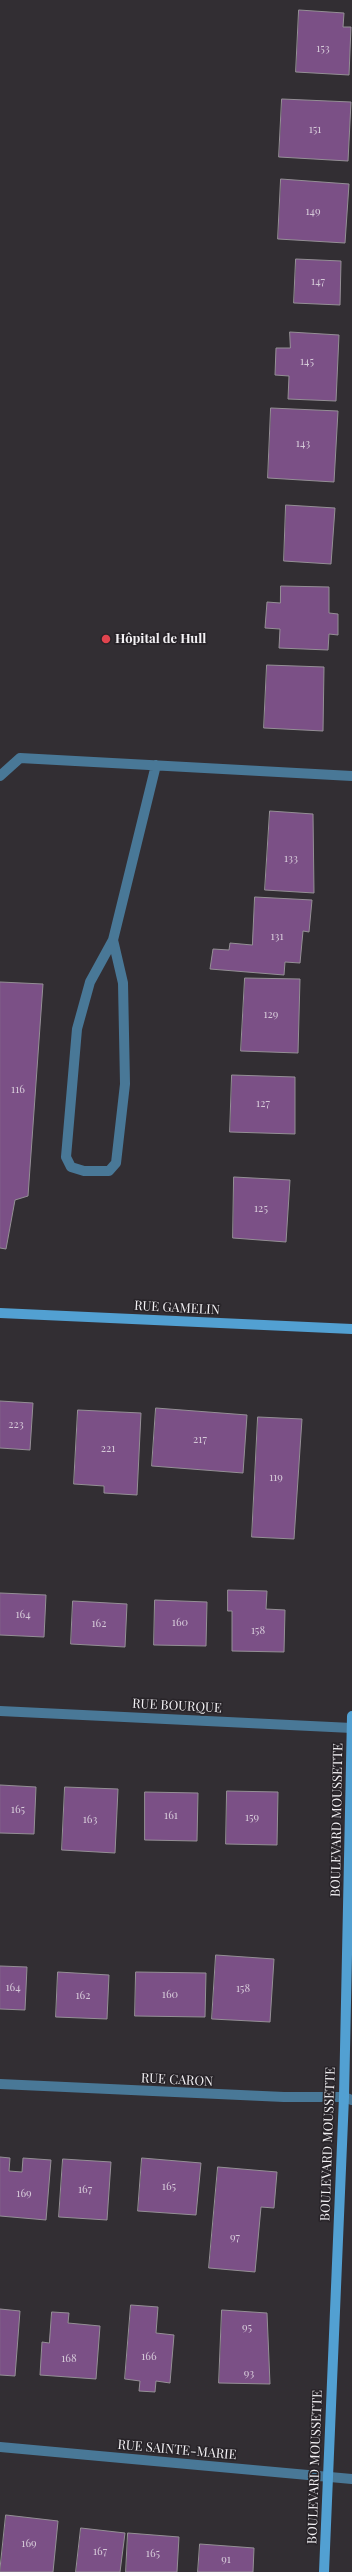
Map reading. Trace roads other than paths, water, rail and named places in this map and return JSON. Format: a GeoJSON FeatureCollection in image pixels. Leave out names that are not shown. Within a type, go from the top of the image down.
{"type":"FeatureCollection","features":[{"type":"Feature","properties":{"kind":"street"},"geometry":{"type":"LineString","coordinates":[[0,776],[20,758],[352,776]]}},
{"type":"Feature","properties":{"kind":"street"},"geometry":{"type":"LineString","coordinates":[[113,940],[123,983],[125,1084],[116,1163],[109,1171],[84,1171],[71,1167],[66,1157],[77,1029],[90,982],[113,940],[156,765]]}},
{"type":"Feature","properties":{"kind":"street","name":"RUE GAMELIN"},"geometry":{"type":"LineString","coordinates":[[0,1313],[352,1329]]}},
{"type":"Feature","properties":{"kind":"street","name":"RUE BOURQUE"},"geometry":{"type":"LineString","coordinates":[[0,1711],[352,1728]]}},
{"type":"Feature","properties":{"kind":"street","name":"BOULEVARD MOUSSETTE"},"geometry":{"type":"LineString","coordinates":[[324,2572],[348,2098],[352,1716]]}},
{"type":"Feature","properties":{"kind":"street","name":"RUE CARON"},"geometry":{"type":"LineString","coordinates":[[0,2084],[284,2098],[348,2098]]}},
{"type":"Feature","properties":{"kind":"street","name":"RUE SAINTE-MARIE"},"geometry":{"type":"LineString","coordinates":[[0,2447],[352,2479]]}},
{"type":"Feature","properties":{"kind":"place","name":"Hôpital de Hull"},"geometry":{"type":"Point","coordinates":[106,639]}}]}
